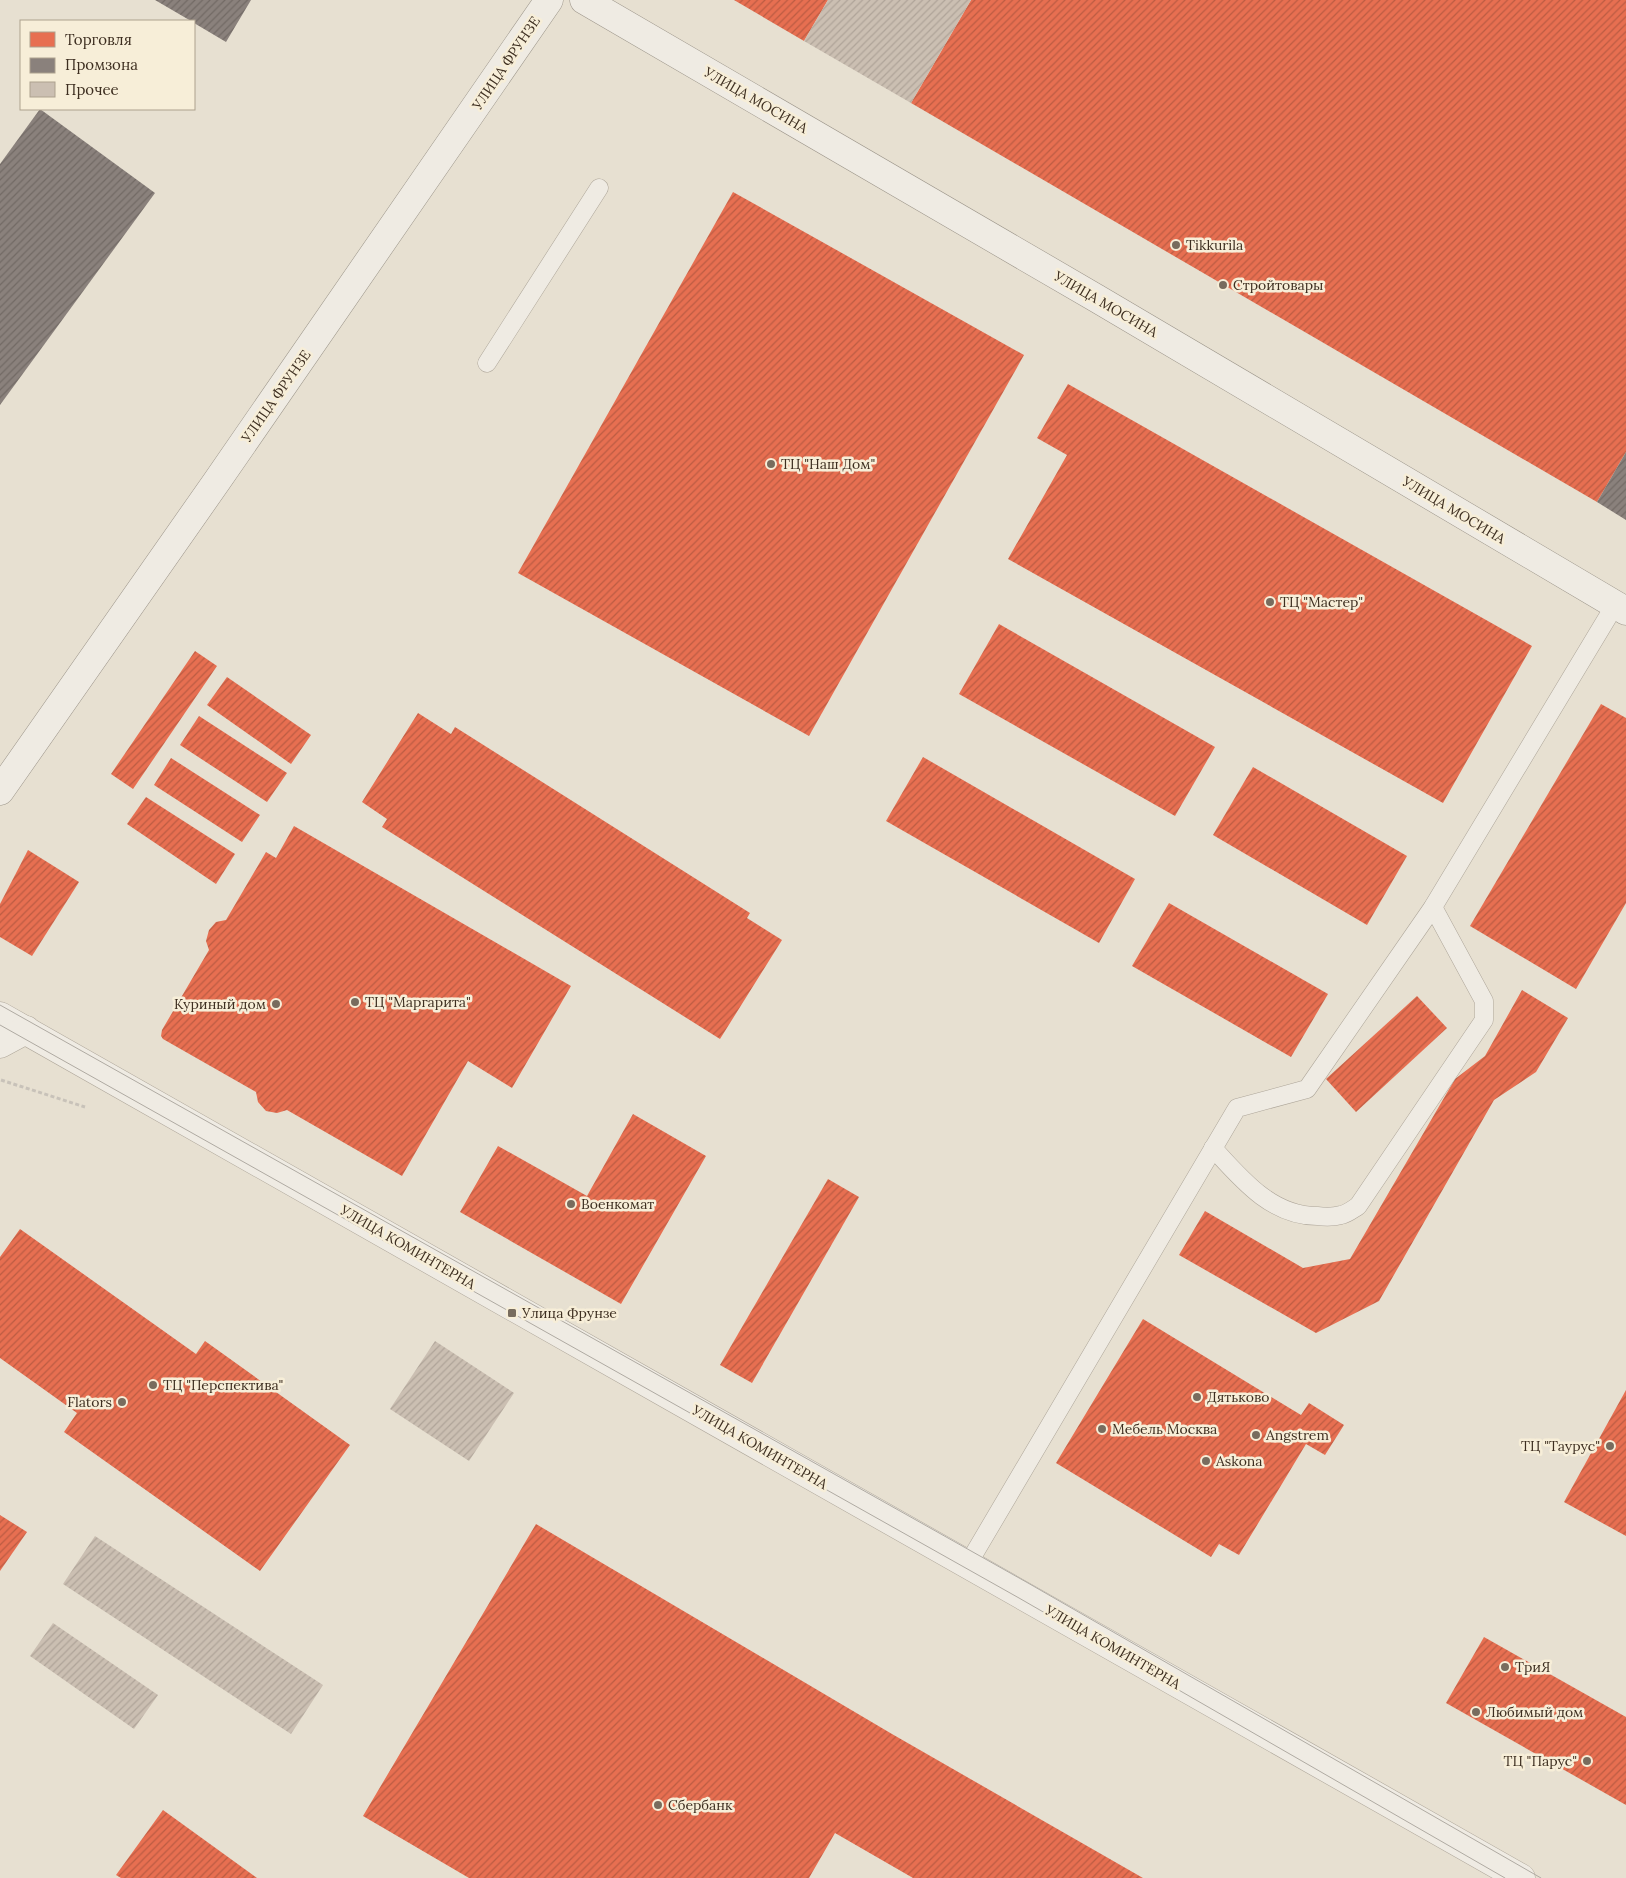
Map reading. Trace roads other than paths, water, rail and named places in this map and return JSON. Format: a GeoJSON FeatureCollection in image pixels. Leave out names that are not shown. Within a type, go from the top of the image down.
{"type":"FeatureCollection","features":[{"type":"Feature","properties":{"kind":"street","name":"УЛИЦА ФРУНЗЕ"},"geometry":{"type":"LineString","coordinates":[[0,791],[549,0]]}},
{"type":"Feature","properties":{"kind":"street","name":"УЛИЦА МОСИНА"},"geometry":{"type":"LineString","coordinates":[[584,0],[1096,298],[1620,608]]}},
{"type":"Feature","properties":{"kind":"street","name":"УЛИЦА КОМИНТЕРНА"},"geometry":{"type":"LineString","coordinates":[[0,1016],[1521,1878]]}},
{"type":"Feature","properties":{"kind":"street"},"geometry":{"type":"LineString","coordinates":[[0,1044],[26,1030]]}},
{"type":"Feature","properties":{"kind":"lane"},"geometry":{"type":"LineString","coordinates":[[487,363],[599,188]]}},
{"type":"Feature","properties":{"kind":"lane"},"geometry":{"type":"LineString","coordinates":[[968,1564],[1237,1108],[1308,1089],[1433,907],[1620,608]]}},
{"type":"Feature","properties":{"kind":"lane"},"geometry":{"type":"LineString","coordinates":[[1213,1148],[1237,1175],[1257,1193],[1280,1209],[1303,1216],[1325,1217],[1341,1215],[1358,1206],[1484,1020],[1484,1001],[1433,907]]}},
{"type":"Feature","properties":{"kind":"tram line"},"geometry":{"type":"LineString","coordinates":[[0,1005],[1028,1583],[1541,1878]]}},
{"type":"Feature","properties":{"kind":"tram line"},"geometry":{"type":"LineString","coordinates":[[0,1025],[1019,1598],[1505,1878]]}},
{"type":"Feature","properties":{"kind":"place","name":"Tikkurila"},"geometry":{"type":"Point","coordinates":[1176,245]}},
{"type":"Feature","properties":{"kind":"place","name":"Стройтовары"},"geometry":{"type":"Point","coordinates":[1223,285]}},
{"type":"Feature","properties":{"kind":"place","name":"ТЦ \"Наш Дом\""},"geometry":{"type":"Point","coordinates":[771,464]}},
{"type":"Feature","properties":{"kind":"place","name":"ТЦ \"Мастер\""},"geometry":{"type":"Point","coordinates":[1270,602]}},
{"type":"Feature","properties":{"kind":"place","name":"ТЦ \"Маргарита\""},"geometry":{"type":"Point","coordinates":[355,1002]}},
{"type":"Feature","properties":{"kind":"place","name":"Куриный дом"},"geometry":{"type":"Point","coordinates":[276,1004]}},
{"type":"Feature","properties":{"kind":"place","name":"Военкомат"},"geometry":{"type":"Point","coordinates":[571,1204]}},
{"type":"Feature","properties":{"kind":"place","name":"Улица Фрунзе"},"geometry":{"type":"Point","coordinates":[512,1313]}},
{"type":"Feature","properties":{"kind":"place","name":"ТЦ \"Перспектива\""},"geometry":{"type":"Point","coordinates":[153,1385]}},
{"type":"Feature","properties":{"kind":"place","name":"Дятьково"},"geometry":{"type":"Point","coordinates":[1197,1397]}},
{"type":"Feature","properties":{"kind":"place","name":"Flators"},"geometry":{"type":"Point","coordinates":[122,1402]}},
{"type":"Feature","properties":{"kind":"place","name":"Мебель Москва"},"geometry":{"type":"Point","coordinates":[1102,1429]}},
{"type":"Feature","properties":{"kind":"place","name":"Angstrem"},"geometry":{"type":"Point","coordinates":[1256,1435]}},
{"type":"Feature","properties":{"kind":"place","name":"ТЦ \"Таурус\""},"geometry":{"type":"Point","coordinates":[1610,1446]}},
{"type":"Feature","properties":{"kind":"place","name":"Askona"},"geometry":{"type":"Point","coordinates":[1206,1461]}},
{"type":"Feature","properties":{"kind":"place","name":"ТриЯ"},"geometry":{"type":"Point","coordinates":[1505,1667]}},
{"type":"Feature","properties":{"kind":"place","name":"Любимый дом"},"geometry":{"type":"Point","coordinates":[1476,1712]}},
{"type":"Feature","properties":{"kind":"place","name":"ТЦ \"Парус\""},"geometry":{"type":"Point","coordinates":[1587,1761]}},
{"type":"Feature","properties":{"kind":"place","name":"Сбербанк"},"geometry":{"type":"Point","coordinates":[658,1805]}}]}
